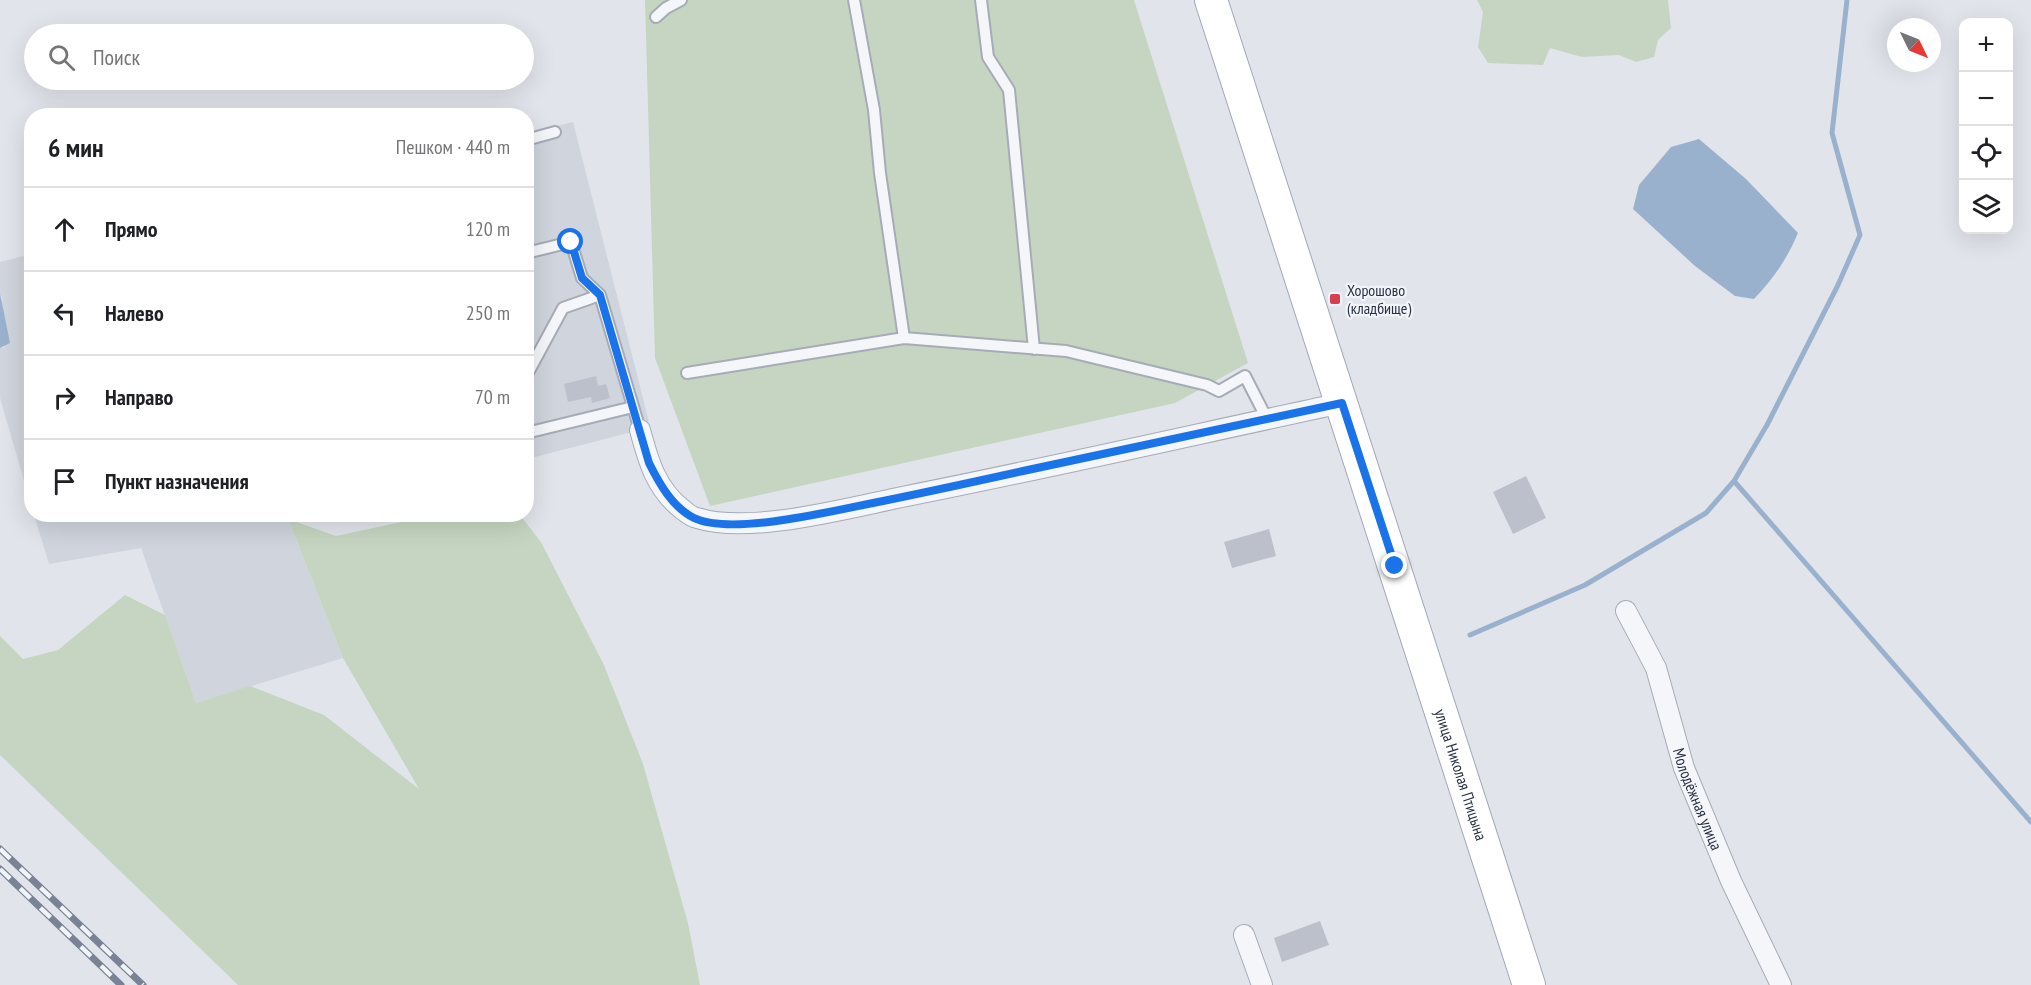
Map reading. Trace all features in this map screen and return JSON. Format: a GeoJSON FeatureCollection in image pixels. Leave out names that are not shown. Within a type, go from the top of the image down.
{"type":"FeatureCollection","features":[{"type":"Feature","properties":{"kind":"main road","name":"улица Николая Птицына"},"geometry":{"type":"LineString","coordinates":[[1211,0],[1529,985]]}},
{"type":"Feature","properties":{"kind":"street"},"geometry":{"type":"LineString","coordinates":[[640,430],[649,463],[660,486],[676,504],[694,518],[718,523],[758,522],[792,519],[940,489],[1342,403]]}},
{"type":"Feature","properties":{"kind":"street","name":"Молодёжная улица"},"geometry":{"type":"LineString","coordinates":[[1626,611],[1656,668],[1684,768],[1722,860],[1781,985]]}},
{"type":"Feature","properties":{"kind":"street"},"geometry":{"type":"LineString","coordinates":[[1245,936],[1262,985]]}},
{"type":"Feature","properties":{"kind":"lane"},"geometry":{"type":"LineString","coordinates":[[656,17],[666,8],[681,0]]}},
{"type":"Feature","properties":{"kind":"lane"},"geometry":{"type":"LineString","coordinates":[[854,0],[874,110],[880,173],[904,338]]}},
{"type":"Feature","properties":{"kind":"lane"},"geometry":{"type":"LineString","coordinates":[[981,0],[988,57],[1009,90],[1034,349]]}},
{"type":"Feature","properties":{"kind":"lane"},"geometry":{"type":"LineString","coordinates":[[534,138],[555,132]]}},
{"type":"Feature","properties":{"kind":"lane"},"geometry":{"type":"LineString","coordinates":[[534,251],[571,242],[582,278],[600,295],[640,430]]}},
{"type":"Feature","properties":{"kind":"lane"},"geometry":{"type":"LineString","coordinates":[[534,362],[563,308],[600,295]]}},
{"type":"Feature","properties":{"kind":"lane"},"geometry":{"type":"LineString","coordinates":[[687,373],[904,338],[1066,351],[1207,385],[1219,391],[1245,376],[1267,419]]}},
{"type":"Feature","properties":{"kind":"lane"},"geometry":{"type":"LineString","coordinates":[[534,431],[633,407]]}},
{"type":"Feature","properties":{"kind":"shaded area"},"geometry":{"type":"Polygon","coordinates":[[[573,122],[649,422],[640,430],[534,457],[534,131],[573,122]]]}},
{"type":"Feature","properties":{"kind":"shaded area"},"geometry":{"type":"Polygon","coordinates":[[[24,256],[24,481],[0,398],[0,348],[5,347],[0,293],[0,262],[24,256]]]}},
{"type":"Feature","properties":{"kind":"shaded area"},"geometry":{"type":"Polygon","coordinates":[[[36,522],[289,522],[343,658],[196,703],[141,548],[49,564],[36,522]]]}},
{"type":"Feature","properties":{"kind":"green space"},"geometry":{"type":"Polygon","coordinates":[[[645,0],[1134,0],[1248,363],[1175,403],[710,506],[655,358],[645,0]]]}},
{"type":"Feature","properties":{"kind":"green space"},"geometry":{"type":"Polygon","coordinates":[[[1477,0],[1668,0],[1671,28],[1658,40],[1654,57],[1636,62],[1619,55],[1582,57],[1550,48],[1543,65],[1488,63],[1478,47],[1483,12],[1477,0]]]}},
{"type":"Feature","properties":{"kind":"green space"},"geometry":{"type":"Polygon","coordinates":[[[289,522],[296,522],[336,536],[401,522],[525,522],[541,542],[604,665],[643,764],[688,923],[700,985],[238,985],[0,755],[0,636],[23,659],[58,650],[125,595],[165,615],[196,703],[250,686],[324,715],[419,789],[343,658],[289,522]]]}},
{"type":"Feature","properties":{"kind":"water"},"geometry":{"type":"Polygon","coordinates":[[[1699,139],[1746,179],[1798,233],[1779,268],[1754,299],[1735,296],[1695,266],[1633,209],[1639,185],[1671,147],[1699,139]]]}},
{"type":"Feature","properties":{"kind":"water"},"geometry":{"type":"Polygon","coordinates":[[[0,293],[10,343],[0,348],[0,293]]]}},
{"type":"Feature","properties":{"kind":"building"},"geometry":{"type":"Polygon","coordinates":[[[596,376],[598,386],[606,384],[610,398],[592,403],[591,397],[568,402],[564,384],[596,376]]]}},
{"type":"Feature","properties":{"kind":"building"},"geometry":{"type":"Polygon","coordinates":[[[1526,476],[1546,518],[1513,534],[1493,492],[1526,476]]]}},
{"type":"Feature","properties":{"kind":"building"},"geometry":{"type":"Polygon","coordinates":[[[1269,529],[1276,556],[1232,568],[1224,542],[1269,529]]]}},
{"type":"Feature","properties":{"kind":"building"},"geometry":{"type":"Polygon","coordinates":[[[1320,921],[1329,945],[1282,962],[1274,938],[1320,921]]]}},
{"type":"Feature","properties":{"kind":"waterway"},"geometry":{"type":"LineString","coordinates":[[1470,635],[1585,585],[1706,513],[1734,481],[1767,425],[1838,285],[1860,235],[1832,133],[1847,0]]}},
{"type":"Feature","properties":{"kind":"waterway"},"geometry":{"type":"LineString","coordinates":[[1734,481],[2031,822]]}},
{"type":"Feature","properties":{"kind":"railway"},"geometry":{"type":"LineString","coordinates":[[0,849],[143,985]]}},
{"type":"Feature","properties":{"kind":"railway"},"geometry":{"type":"LineString","coordinates":[[0,869],[121,985]]}},
{"type":"Feature","properties":{"kind":"place","name":"Хорошово (кладбище)"},"geometry":{"type":"Point","coordinates":[1335,299]}},
{"type":"Feature","properties":{"kind":"route"},"geometry":{"type":"LineString","coordinates":[[571,242],[582,278],[600,295],[649,463],[660,486],[676,504],[694,518],[718,523],[792,519],[1342,403],[1395,566]]}}]}
